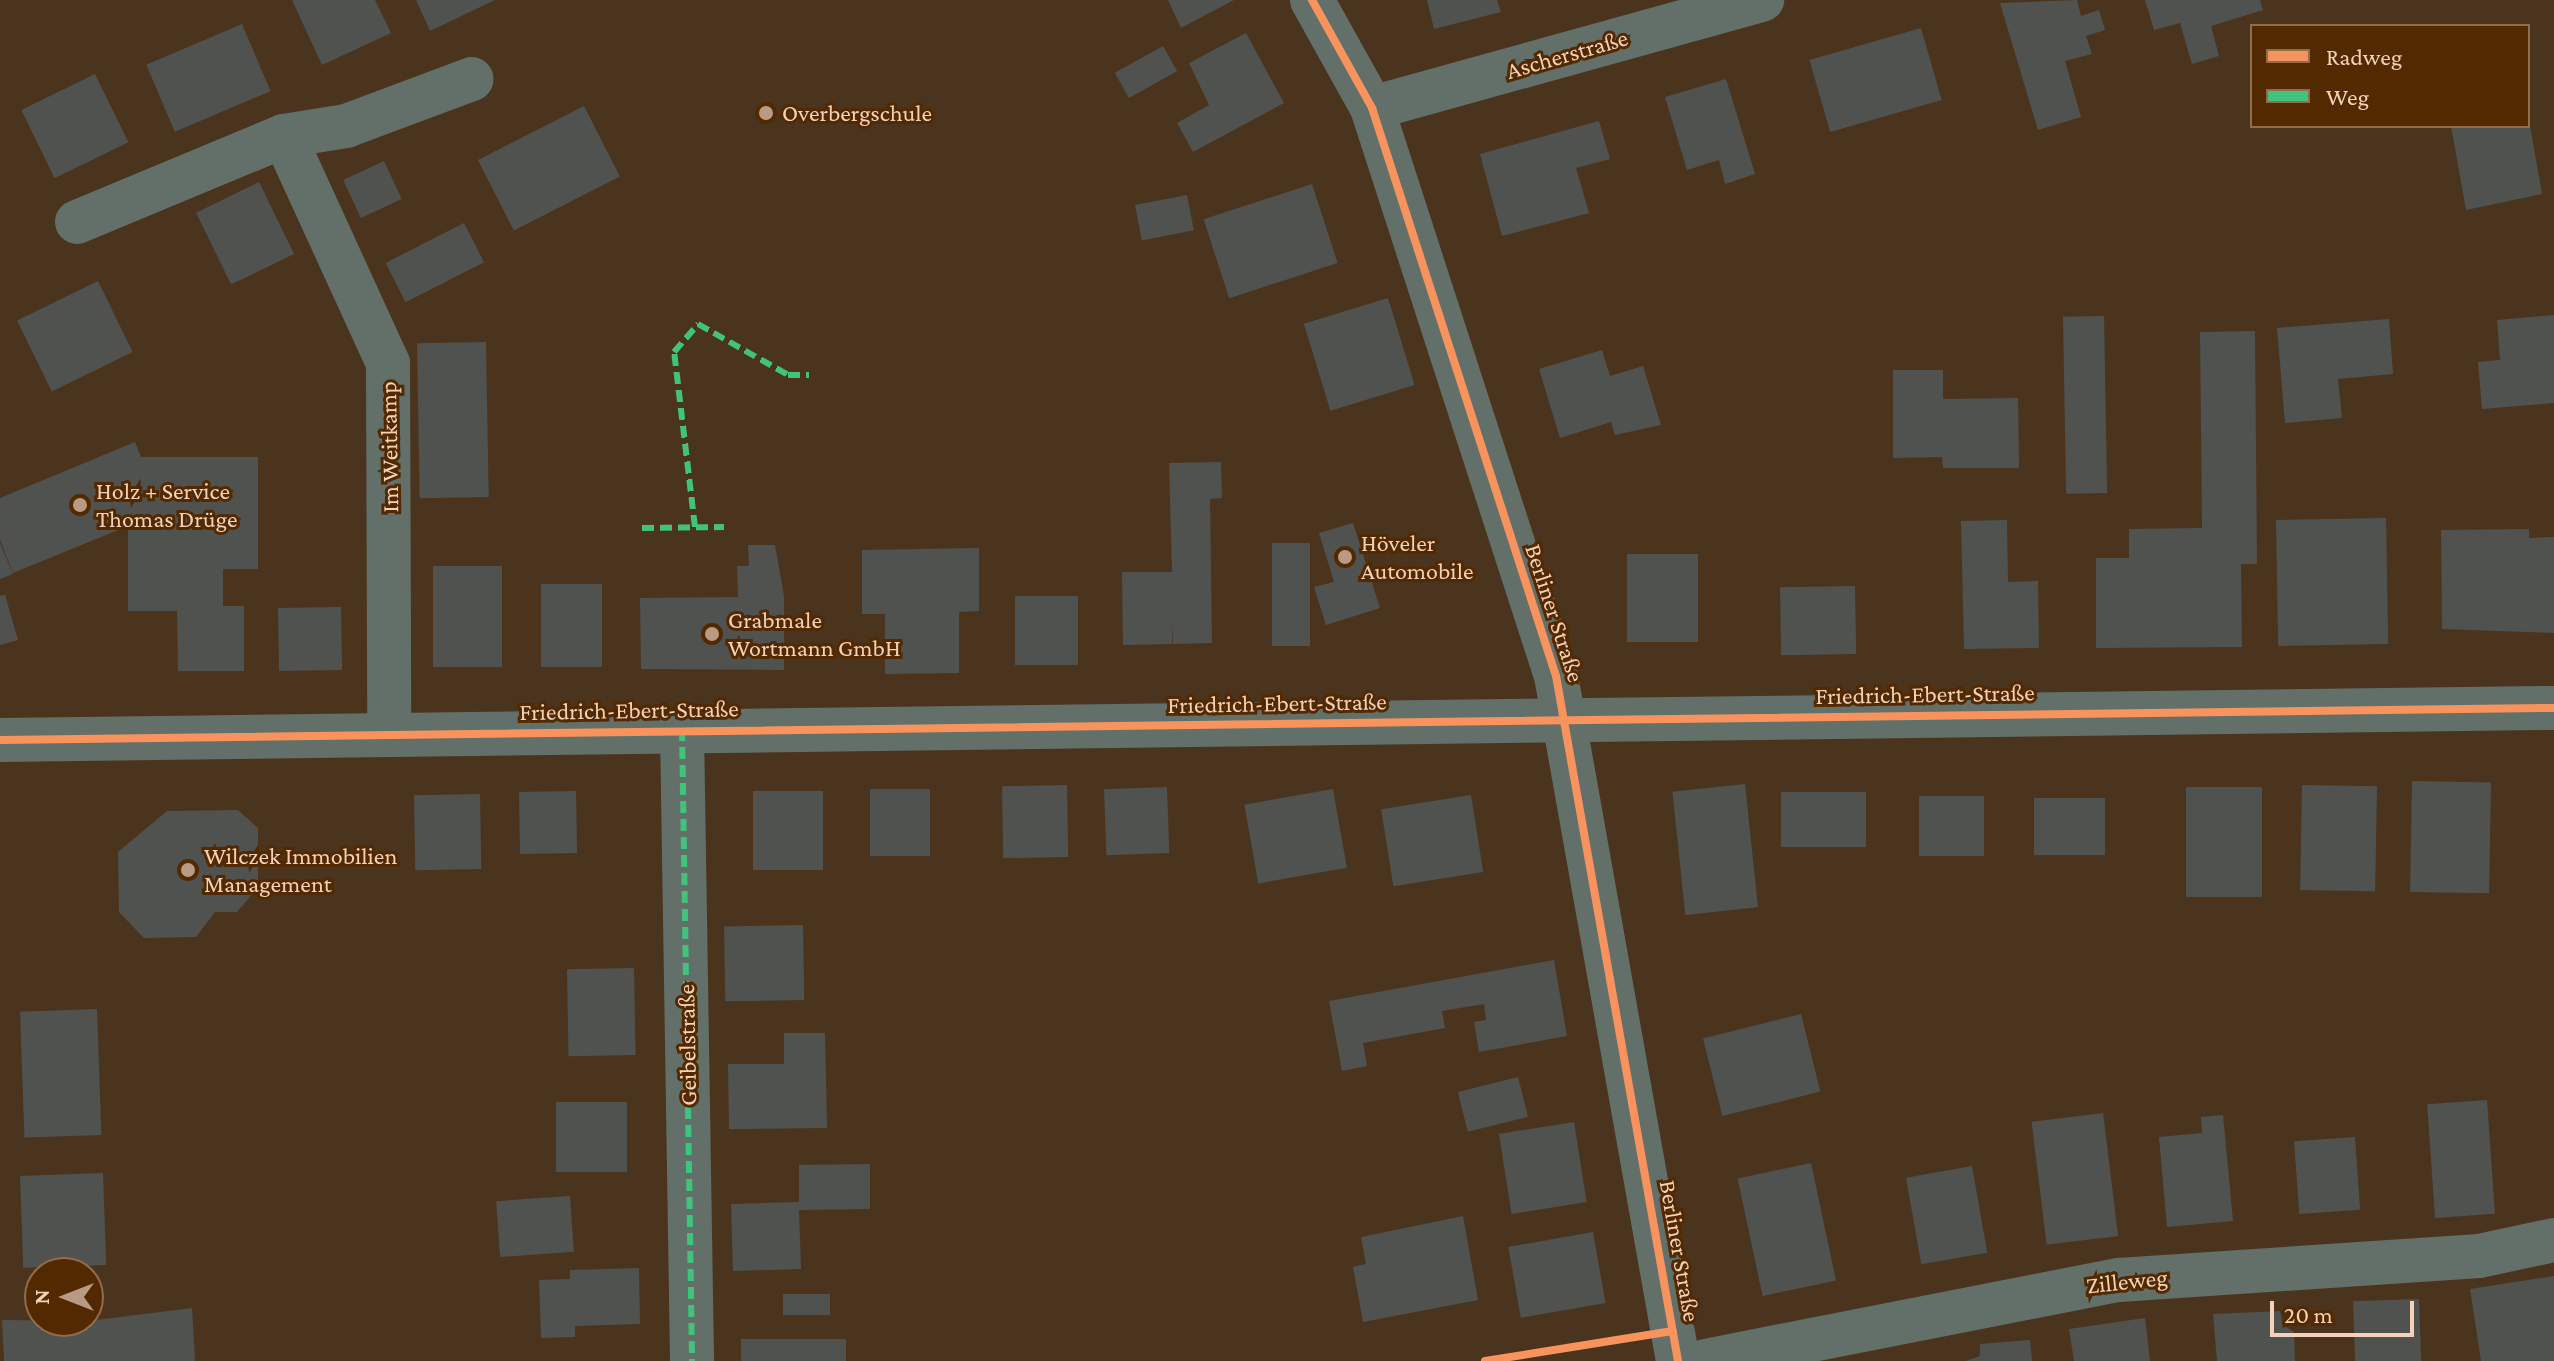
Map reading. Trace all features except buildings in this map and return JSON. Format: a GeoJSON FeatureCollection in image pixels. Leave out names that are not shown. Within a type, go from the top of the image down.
{"type":"FeatureCollection","features":[{"type":"Feature","properties":{"kind":"street","name":"Berliner Straße"},"geometry":{"type":"LineString","coordinates":[[1312,0],[1372,108],[1566,718],[1678,1361]]}},
{"type":"Feature","properties":{"kind":"street","name":"Ascherstraße"},"geometry":{"type":"LineString","coordinates":[[1372,108],[1762,0]]}},
{"type":"Feature","properties":{"kind":"street"},"geometry":{"type":"LineString","coordinates":[[77,222],[284,136],[346,126],[472,79]]}},
{"type":"Feature","properties":{"kind":"street","name":"Im Weitkamp"},"geometry":{"type":"LineString","coordinates":[[284,136],[388,363],[389,733]]}},
{"type":"Feature","properties":{"kind":"street","name":"Friedrich-Ebert-Straße"},"geometry":{"type":"LineString","coordinates":[[0,740],[682,729],[2554,708]]}},
{"type":"Feature","properties":{"kind":"street","name":"Geibelstraße"},"geometry":{"type":"LineString","coordinates":[[682,729],[692,1361]]}},
{"type":"Feature","properties":{"kind":"street","name":"Zilleweg"},"geometry":{"type":"LineString","coordinates":[[1705,1361],[2119,1280],[2479,1256],[2554,1240]]}},
{"type":"Feature","properties":{"kind":"marked path"},"geometry":{"type":"LineString","coordinates":[[695,527],[674,352],[698,324],[788,375],[809,375]]}},
{"type":"Feature","properties":{"kind":"marked path"},"geometry":{"type":"LineString","coordinates":[[642,528],[724,527]]}},
{"type":"Feature","properties":{"kind":"marked path"},"geometry":{"type":"LineString","coordinates":[[682,729],[692,1361]]}},
{"type":"Feature","properties":{"kind":"cycle path"},"geometry":{"type":"LineString","coordinates":[[1312,0],[1372,108],[1556,676],[1678,1361]]}},
{"type":"Feature","properties":{"kind":"cycle path"},"geometry":{"type":"LineString","coordinates":[[0,740],[2554,708]]}},
{"type":"Feature","properties":{"kind":"cycle path"},"geometry":{"type":"LineString","coordinates":[[1485,1361],[1673,1331]]}},
{"type":"Feature","properties":{"kind":"place","name":"Overbergschule"},"geometry":{"type":"Point","coordinates":[766,113]}},
{"type":"Feature","properties":{"kind":"place","name":"Holz + Service Thomas Drüge"},"geometry":{"type":"Point","coordinates":[80,505]}},
{"type":"Feature","properties":{"kind":"place","name":"Höveler Automobile"},"geometry":{"type":"Point","coordinates":[1345,557]}},
{"type":"Feature","properties":{"kind":"place","name":"Grabmale Wortmann GmbH"},"geometry":{"type":"Point","coordinates":[712,634]}},
{"type":"Feature","properties":{"kind":"place","name":"Wilczek Immobilien Management"},"geometry":{"type":"Point","coordinates":[188,870]}}]}
